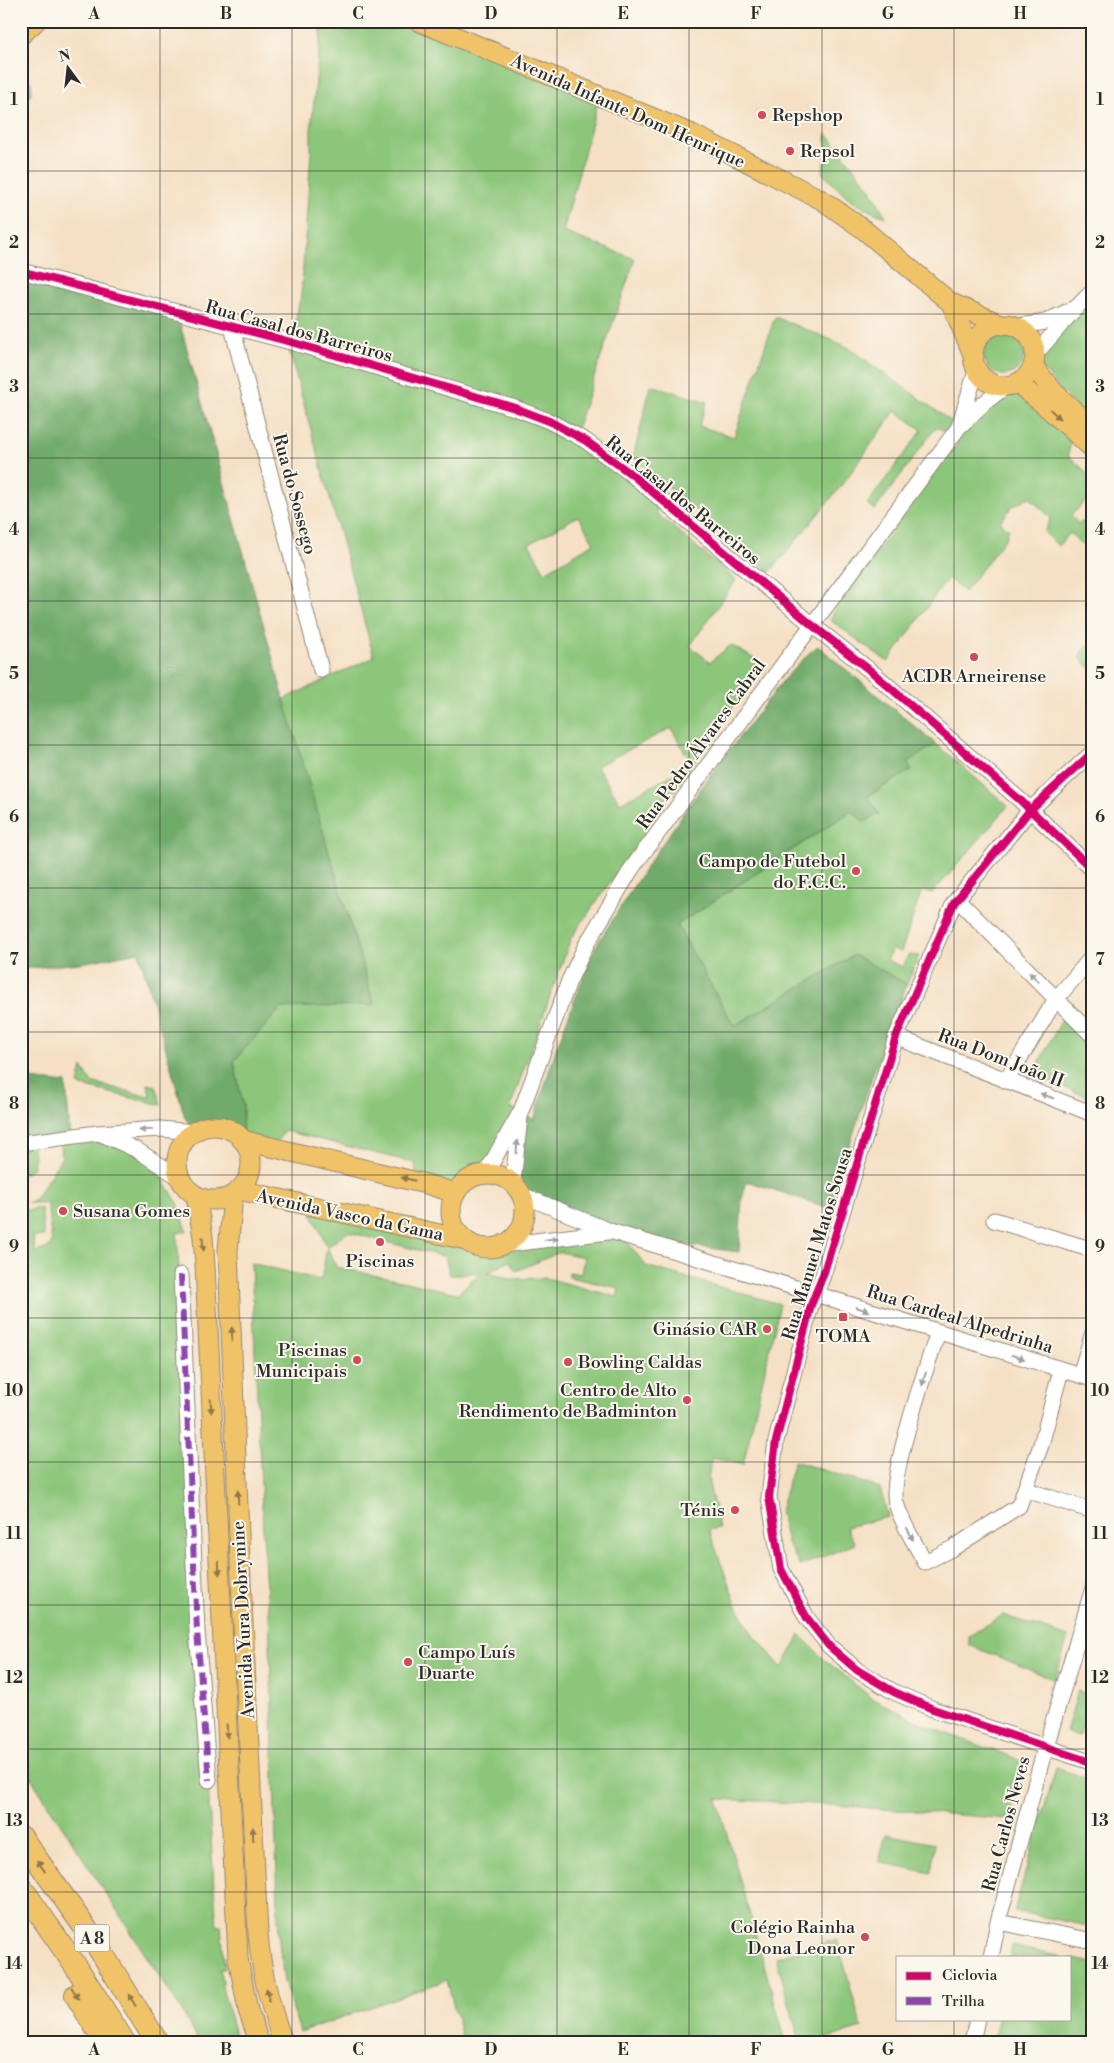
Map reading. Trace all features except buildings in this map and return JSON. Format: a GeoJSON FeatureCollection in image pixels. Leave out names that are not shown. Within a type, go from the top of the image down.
{"type":"FeatureCollection","features":[{"type":"Feature","properties":{"kind":"highway"},"geometry":{"type":"LineString","coordinates":[[21,33],[34,21]]}},
{"type":"Feature","properties":{"kind":"highway","name":"A 8"},"geometry":{"type":"LineString","coordinates":[[21,1837],[93,1939],[158,2042]]}},
{"type":"Feature","properties":{"kind":"highway","name":"A 8"},"geometry":{"type":"LineString","coordinates":[[21,1887],[77,1968],[124,2042]]}},
{"type":"Feature","properties":{"kind":"highway"},"geometry":{"type":"LineString","coordinates":[[21,1907],[105,2042]]}},
{"type":"Feature","properties":{"kind":"main road","name":"Avenida Infante Dom Henrique"},"geometry":{"type":"LineString","coordinates":[[418,21],[692,134],[822,200],[863,229],[951,303],[1009,326]]}},
{"type":"Feature","properties":{"kind":"main road","name":"Avenida Infante Dom Henrique"},"geometry":{"type":"LineString","coordinates":[[951,303],[975,363]]}},
{"type":"Feature","properties":{"kind":"main road"},"geometry":{"type":"LineString","coordinates":[[1093,428],[1054,392],[1034,360],[1029,337],[1009,326],[991,328],[982,335],[975,345],[975,363],[989,382],[1012,384],[1042,403],[1093,449]]}},
{"type":"Feature","properties":{"kind":"main road"},"geometry":{"type":"LineString","coordinates":[[1012,384],[1027,376],[1034,360]]}},
{"type":"Feature","properties":{"kind":"main road"},"geometry":{"type":"LineString","coordinates":[[220,1127],[242,1140],[248,1149],[250,1171],[246,1182],[236,1193],[214,1200],[196,1196],[189,1191],[180,1178],[177,1168],[177,1157],[187,1139],[203,1128],[220,1127]]}},
{"type":"Feature","properties":{"kind":"main road"},"geometry":{"type":"LineString","coordinates":[[242,1140],[426,1184],[454,1193]]}},
{"type":"Feature","properties":{"kind":"main road"},"geometry":{"type":"LineString","coordinates":[[486,1173],[496,1174],[517,1189],[525,1206],[525,1218],[517,1234],[503,1245],[482,1248],[471,1245],[462,1239],[454,1229],[450,1217],[450,1205],[454,1193],[462,1183],[473,1176],[486,1173]]}},
{"type":"Feature","properties":{"kind":"main road","name":"Avenida Vasco da Gama"},"geometry":{"type":"LineString","coordinates":[[236,1193],[462,1239]]}},
{"type":"Feature","properties":{"kind":"main road","name":"Avenida Yura Dobrynine"},"geometry":{"type":"LineString","coordinates":[[236,1193],[228,1250],[258,1934],[260,1958],[270,2004],[283,2042]]}},
{"type":"Feature","properties":{"kind":"main road","name":"Avenida Yura Dobrynine"},"geometry":{"type":"LineString","coordinates":[[196,1196],[203,1237],[205,1265],[238,1958],[248,2010],[259,2042]]}},
{"type":"Feature","properties":{"kind":"street","name":"Rua Casal dos Barreiros"},"geometry":{"type":"LineString","coordinates":[[21,271],[291,342],[479,397],[549,421],[586,441],[632,474],[879,679],[1020,800],[1093,870]]}},
{"type":"Feature","properties":{"kind":"street"},"geometry":{"type":"LineString","coordinates":[[1034,360],[1074,308],[1093,291]]}},
{"type":"Feature","properties":{"kind":"street"},"geometry":{"type":"LineString","coordinates":[[1009,326],[1045,322],[1074,308]]}},
{"type":"Feature","properties":{"kind":"street","name":"Rua do Sossego"},"geometry":{"type":"LineString","coordinates":[[232,327],[321,670]]}},
{"type":"Feature","properties":{"kind":"street"},"geometry":{"type":"LineString","coordinates":[[959,427],[975,363]]}},
{"type":"Feature","properties":{"kind":"street"},"geometry":{"type":"LineString","coordinates":[[959,427],[984,403],[1012,384]]}},
{"type":"Feature","properties":{"kind":"street","name":"Rua Pedro Álvares Cabral"},"geometry":{"type":"LineString","coordinates":[[521,1111],[569,981],[586,944],[632,868],[959,427]]}},
{"type":"Feature","properties":{"kind":"street","name":"Rua Manuel Matos Sousa"},"geometry":{"type":"LineString","coordinates":[[1093,752],[1030,810],[957,899],[896,1037],[811,1305],[776,1442],[769,1498],[781,1569],[807,1618],[830,1646],[857,1670],[894,1692],[933,1709],[1046,1749],[1093,1763]]}},
{"type":"Feature","properties":{"kind":"street"},"geometry":{"type":"LineString","coordinates":[[957,899],[1093,1036]]}},
{"type":"Feature","properties":{"kind":"street"},"geometry":{"type":"LineString","coordinates":[[1006,1081],[1056,999],[1093,956]]}},
{"type":"Feature","properties":{"kind":"street","name":"Rua Dom João II"},"geometry":{"type":"LineString","coordinates":[[896,1037],[1093,1114]]}},
{"type":"Feature","properties":{"kind":"street"},"geometry":{"type":"LineString","coordinates":[[486,1173],[521,1111]]}},
{"type":"Feature","properties":{"kind":"street"},"geometry":{"type":"LineString","coordinates":[[521,1111],[517,1189],[610,1232],[816,1294]]}},
{"type":"Feature","properties":{"kind":"street"},"geometry":{"type":"LineString","coordinates":[[21,1143],[98,1133],[160,1129],[195,1132]]}},
{"type":"Feature","properties":{"kind":"street"},"geometry":{"type":"LineString","coordinates":[[98,1133],[137,1150],[180,1178]]}},
{"type":"Feature","properties":{"kind":"street"},"geometry":{"type":"LineString","coordinates":[[994,1220],[1093,1250]]}},
{"type":"Feature","properties":{"kind":"street"},"geometry":{"type":"LineString","coordinates":[[503,1245],[610,1232]]}},
{"type":"Feature","properties":{"kind":"street"},"geometry":{"type":"LineString","coordinates":[[181,1275],[197,1631],[208,1780]]}},
{"type":"Feature","properties":{"kind":"street","name":"Rua Cardeal Alpedrinha"},"geometry":{"type":"LineString","coordinates":[[816,1294],[1086,1377]]}},
{"type":"Feature","properties":{"kind":"street"},"geometry":{"type":"LineString","coordinates":[[938,1332],[900,1459],[895,1502],[925,1562],[953,1548],[1020,1506],[1050,1412],[1061,1370]]}},
{"type":"Feature","properties":{"kind":"street"},"geometry":{"type":"LineString","coordinates":[[1086,1377],[1093,1333]]}},
{"type":"Feature","properties":{"kind":"street"},"geometry":{"type":"LineString","coordinates":[[1026,1490],[1093,1511]]}},
{"type":"Feature","properties":{"kind":"street","name":"Rua Carlos Neves"},"geometry":{"type":"LineString","coordinates":[[991,1956],[998,1922],[1093,1588]]}},
{"type":"Feature","properties":{"kind":"street"},"geometry":{"type":"LineString","coordinates":[[998,1922],[1093,1941]]}},
{"type":"Feature","properties":{"kind":"street"},"geometry":{"type":"LineString","coordinates":[[972,2042],[977,2020]]}},
{"type":"Feature","properties":{"kind":"green space"},"geometry":{"type":"Polygon","coordinates":[[[322,21],[411,21],[599,97],[563,232],[635,259],[574,435],[662,501],[656,513],[736,580],[690,646],[710,662],[731,645],[763,664],[571,938],[510,1108],[521,1111],[479,1174],[462,1183],[455,1193],[417,1181],[415,1163],[285,1131],[273,1146],[242,1140],[243,1106],[234,1061],[281,1008],[374,1004],[284,699],[374,657],[288,347],[291,342],[301,295],[311,130],[322,21]],[[578,516],[529,544],[545,572],[594,543],[578,516]],[[671,728],[597,766],[620,803],[692,764],[671,728]]]}},
{"type":"Feature","properties":{"kind":"green space"},"geometry":{"type":"Polygon","coordinates":[[[826,133],[870,188],[886,217],[851,200],[822,173],[826,156],[826,133]]]}},
{"type":"Feature","properties":{"kind":"green space"},"geometry":{"type":"Polygon","coordinates":[[[21,271],[177,313],[284,699],[374,1005],[281,1008],[234,1061],[243,1106],[242,1140],[231,1132],[220,1128],[208,1128],[195,1132],[185,1118],[139,952],[81,963],[21,969],[21,271]]]}},
{"type":"Feature","properties":{"kind":"green space"},"geometry":{"type":"Polygon","coordinates":[[[1093,291],[1093,427],[1035,360],[1093,291]]]}},
{"type":"Feature","properties":{"kind":"green space"},"geometry":{"type":"Polygon","coordinates":[[[775,317],[846,346],[959,427],[1006,386],[1072,437],[1068,455],[1093,479],[1093,509],[1085,501],[1071,516],[1079,524],[1082,521],[1093,530],[1093,556],[1070,533],[1058,546],[1044,532],[1051,518],[1029,497],[1013,506],[1000,522],[1009,529],[1006,538],[964,592],[948,578],[888,662],[830,620],[843,596],[957,444],[951,438],[952,435],[936,427],[875,510],[867,504],[922,430],[895,411],[842,485],[770,572],[633,458],[651,385],[707,402],[699,426],[734,437],[775,317]]]}},
{"type":"Feature","properties":{"kind":"green space"},"geometry":{"type":"Polygon","coordinates":[[[1004,335],[1018,341],[1024,355],[1018,369],[1004,375],[990,369],[984,355],[990,341],[1004,335]]]}},
{"type":"Feature","properties":{"kind":"green space"},"geometry":{"type":"Polygon","coordinates":[[[1093,642],[1093,671],[1080,658],[1081,652],[1093,642]]]}},
{"type":"Feature","properties":{"kind":"green space"},"geometry":{"type":"Polygon","coordinates":[[[818,646],[936,744],[908,762],[911,770],[867,796],[879,814],[864,822],[851,811],[677,925],[734,1026],[854,955],[907,984],[872,1077],[829,1208],[747,1181],[742,1199],[739,1252],[631,1238],[522,1195],[513,1182],[521,1111],[534,1120],[556,1049],[594,949],[644,870],[713,771],[785,678],[818,646]]]}},
{"type":"Feature","properties":{"kind":"green space","name":"Campo de Futebol do F.C.C."},"geometry":{"type":"Polygon","coordinates":[[[936,744],[1008,806],[933,893],[922,890],[901,952],[892,949],[887,960],[903,967],[908,955],[919,956],[907,984],[854,955],[734,1026],[677,925],[852,811],[879,814],[867,797],[911,770],[908,762],[936,744]]]}},
{"type":"Feature","properties":{"kind":"green space"},"geometry":{"type":"Polygon","coordinates":[[[1063,1018],[1093,1050],[1093,1099],[1032,1075],[1063,1018]]]}},
{"type":"Feature","properties":{"kind":"green space"},"geometry":{"type":"Polygon","coordinates":[[[82,1067],[91,1082],[150,1097],[148,1084],[156,1086],[161,1105],[78,1085],[82,1067]]]}},
{"type":"Feature","properties":{"kind":"green space"},"geometry":{"type":"Polygon","coordinates":[[[21,1078],[66,1083],[70,1136],[21,1143],[21,1078]]]}},
{"type":"Feature","properties":{"kind":"green space"},"geometry":{"type":"Polygon","coordinates":[[[98,1133],[173,1175],[162,1178],[178,1203],[187,1231],[177,1233],[214,1889],[217,1926],[221,1926],[225,1969],[220,1969],[223,1991],[237,2042],[199,2042],[182,2011],[21,1760],[21,1211],[41,1208],[44,1236],[33,1237],[35,1252],[46,1249],[52,1243],[47,1203],[28,1203],[36,1198],[62,1157],[60,1138],[98,1133]]]}},
{"type":"Feature","properties":{"kind":"green space"},"geometry":{"type":"Polygon","coordinates":[[[31,1142],[34,1156],[33,1168],[21,1174],[21,1143],[31,1142]]]}},
{"type":"Feature","properties":{"kind":"green space"},"geometry":{"type":"Polygon","coordinates":[[[308,1206],[462,1239],[476,1246],[488,1248],[610,1231],[629,1244],[646,1266],[780,1304],[743,1465],[712,1458],[708,1479],[719,1528],[709,1530],[736,1604],[752,1633],[782,1668],[800,1635],[824,1659],[873,1699],[929,1727],[1026,1762],[1009,1819],[833,1805],[717,1799],[786,2042],[463,2042],[447,1980],[300,2032],[284,1981],[279,1942],[269,1612],[265,1575],[251,1263],[321,1280],[327,1246],[308,1206]],[[348,1232],[327,1247],[336,1267],[457,1293],[457,1295],[471,1280],[478,1278],[474,1272],[450,1275],[445,1257],[348,1232]],[[560,1252],[516,1271],[510,1261],[487,1273],[506,1277],[506,1279],[546,1278],[617,1297],[619,1288],[569,1277],[569,1272],[581,1274],[584,1257],[560,1252]]]}},
{"type":"Feature","properties":{"kind":"green space"},"geometry":{"type":"Polygon","coordinates":[[[794,1461],[880,1488],[888,1517],[846,1527],[855,1544],[800,1566],[787,1543],[780,1511],[794,1461]]]}},
{"type":"Feature","properties":{"kind":"green space"},"geometry":{"type":"Polygon","coordinates":[[[1003,1615],[1068,1637],[1055,1680],[969,1645],[969,1636],[1003,1615]]]}},
{"type":"Feature","properties":{"kind":"green space"},"geometry":{"type":"Polygon","coordinates":[[[1078,1691],[1093,1695],[1079,1736],[1066,1732],[1078,1691]]]}},
{"type":"Feature","properties":{"kind":"green space"},"geometry":{"type":"Polygon","coordinates":[[[1056,1768],[1093,1780],[1093,1927],[1014,1911],[1056,1768]]]}},
{"type":"Feature","properties":{"kind":"green space"},"geometry":{"type":"Polygon","coordinates":[[[886,1834],[935,1844],[931,1873],[879,1862],[886,1834]]]}},
{"type":"Feature","properties":{"kind":"green space"},"geometry":{"type":"Polygon","coordinates":[[[837,1939],[862,2028],[813,2042],[800,2042],[776,1957],[837,1939]]]}},
{"type":"Feature","properties":{"kind":"green space"},"geometry":{"type":"Polygon","coordinates":[[[1012,1946],[1057,1956],[1010,1956],[1012,1946]]]}},
{"type":"Feature","properties":{"kind":"green space"},"geometry":{"type":"Polygon","coordinates":[[[1072,1958],[1093,1963],[1093,2042],[993,2042],[998,2020],[1072,2020],[1072,1958]]]}},
{"type":"Feature","properties":{"kind":"water"},"geometry":{"type":"Polygon","coordinates":[[[29,79],[32,86],[30,96],[21,102],[21,80],[29,79]]]}},
{"type":"Feature","properties":{"kind":"marked path"},"geometry":{"type":"LineString","coordinates":[[181,1275],[197,1631],[209,1780]]}},
{"type":"Feature","properties":{"kind":"cycle path"},"geometry":{"type":"LineString","coordinates":[[21,271],[291,342],[515,408],[549,421],[586,441],[631,474],[812,625],[872,672],[1020,800],[1093,870]]}},
{"type":"Feature","properties":{"kind":"cycle path"},"geometry":{"type":"LineString","coordinates":[[1093,752],[1030,810],[954,903],[896,1037],[823,1275],[811,1305],[776,1441],[769,1497],[781,1569],[807,1618],[829,1646],[857,1670],[894,1692],[933,1709],[1093,1763]]}},
{"type":"Feature","properties":{"kind":"place","name":"Repshop"},"geometry":{"type":"Point","coordinates":[762,115]}},
{"type":"Feature","properties":{"kind":"place","name":"Repsol"},"geometry":{"type":"Point","coordinates":[790,151]}},
{"type":"Feature","properties":{"kind":"place","name":"ACDR Arneirense"},"geometry":{"type":"Point","coordinates":[974,657]}},
{"type":"Feature","properties":{"kind":"place","name":"Campo de Futebol do F.C.C."},"geometry":{"type":"Point","coordinates":[856,871]}},
{"type":"Feature","properties":{"kind":"place","name":"Susana Gomes"},"geometry":{"type":"Point","coordinates":[63,1211]}},
{"type":"Feature","properties":{"kind":"place","name":"Piscinas"},"geometry":{"type":"Point","coordinates":[380,1242]}},
{"type":"Feature","properties":{"kind":"place","name":"TOMA"},"geometry":{"type":"Point","coordinates":[843,1317]}},
{"type":"Feature","properties":{"kind":"place","name":"Ginásio CAR"},"geometry":{"type":"Point","coordinates":[767,1329]}},
{"type":"Feature","properties":{"kind":"place","name":"Piscinas Municipais"},"geometry":{"type":"Point","coordinates":[357,1360]}},
{"type":"Feature","properties":{"kind":"place","name":"Bowling Caldas"},"geometry":{"type":"Point","coordinates":[568,1362]}},
{"type":"Feature","properties":{"kind":"place","name":"Centro de Alto Rendimento de Badminton"},"geometry":{"type":"Point","coordinates":[687,1400]}},
{"type":"Feature","properties":{"kind":"place","name":"Ténis"},"geometry":{"type":"Point","coordinates":[735,1510]}},
{"type":"Feature","properties":{"kind":"place","name":"Campo Luís Duarte"},"geometry":{"type":"Point","coordinates":[408,1662]}},
{"type":"Feature","properties":{"kind":"place","name":"Colégio Rainha Dona Leonor"},"geometry":{"type":"Point","coordinates":[865,1937]}}]}
